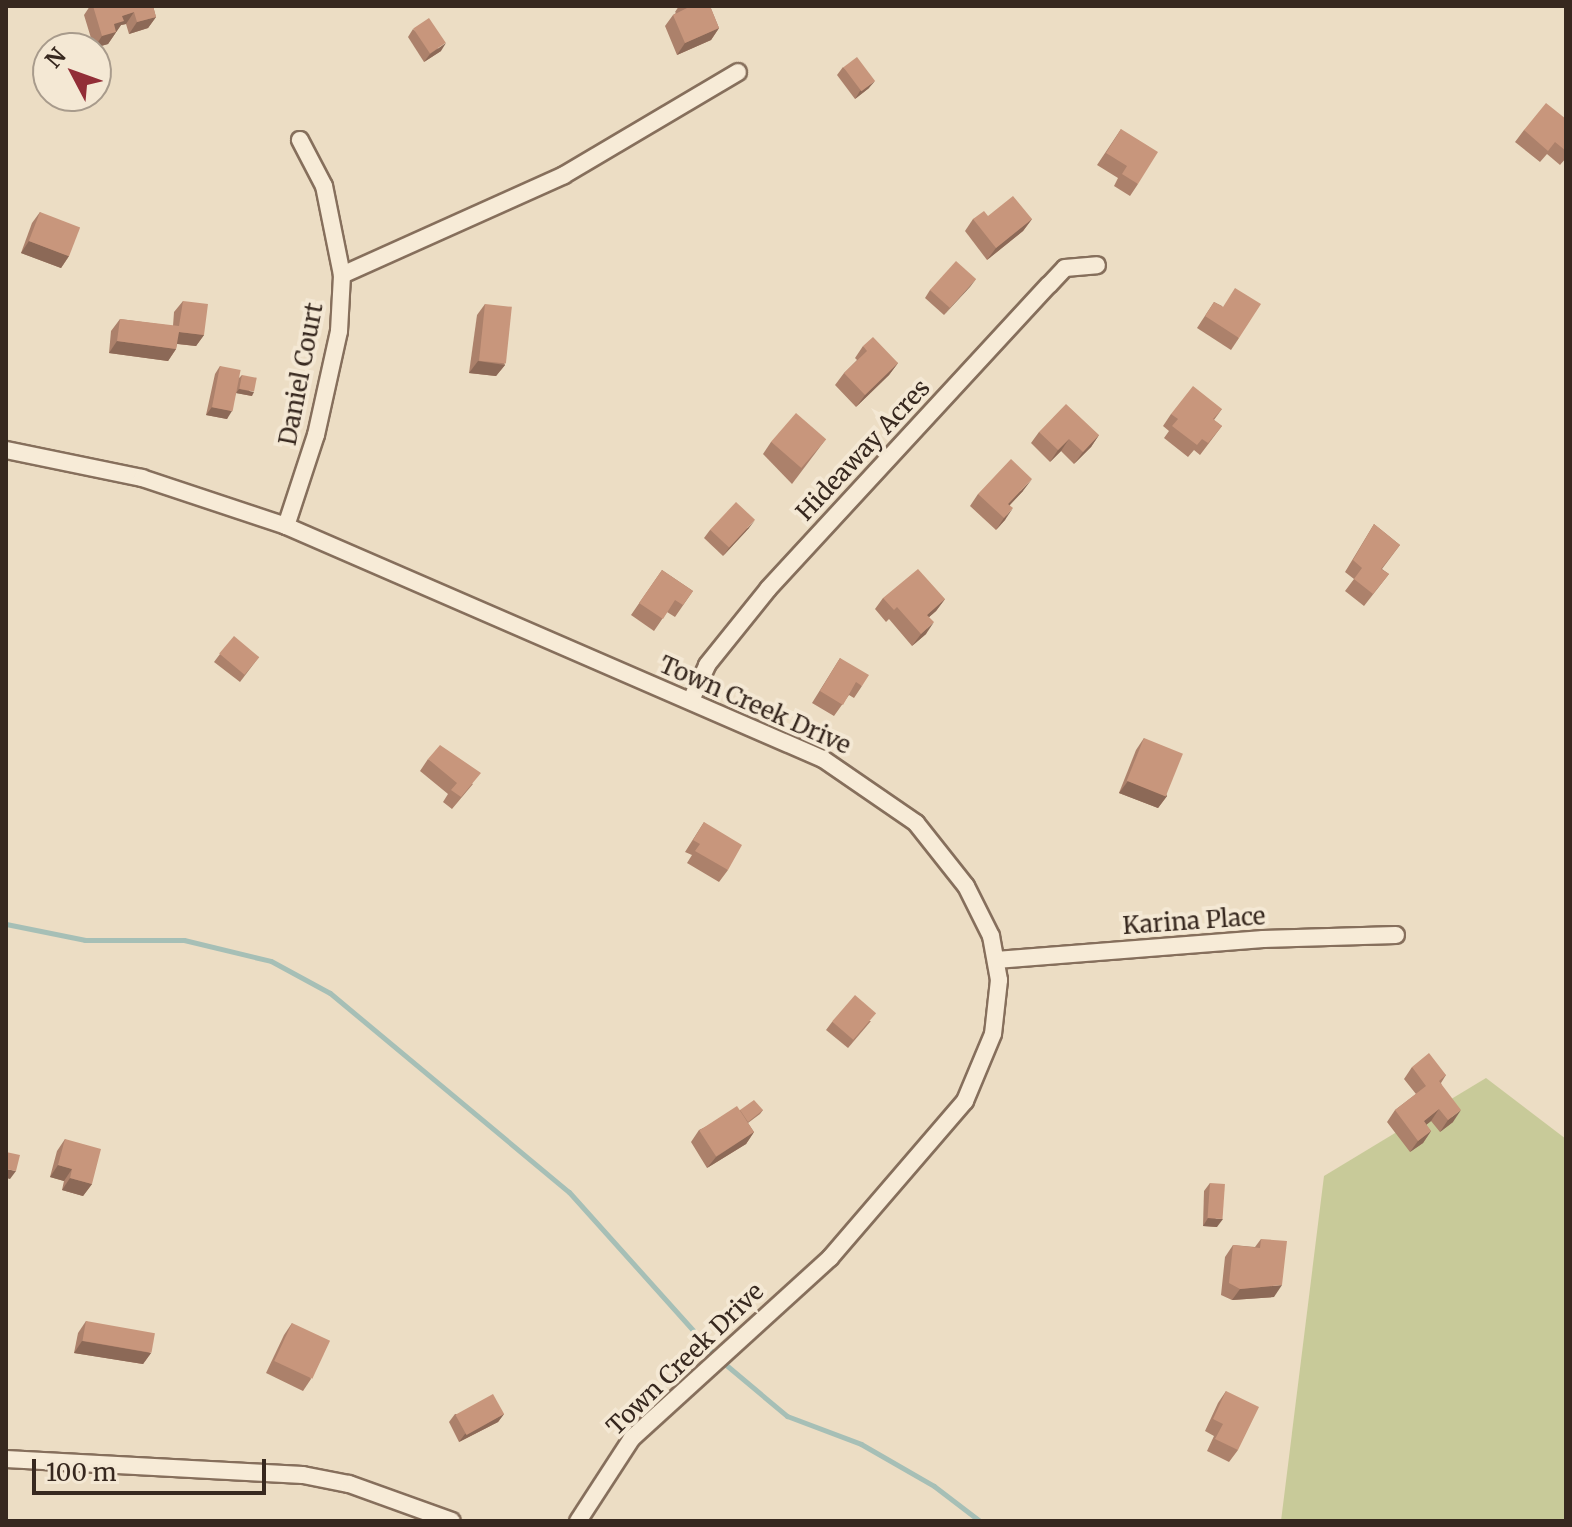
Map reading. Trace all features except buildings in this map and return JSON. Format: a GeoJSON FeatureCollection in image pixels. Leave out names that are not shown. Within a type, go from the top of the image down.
{"type":"FeatureCollection","features":[{"type":"Feature","properties":{"kind":"street"},"geometry":{"type":"LineString","coordinates":[[342,275],[564,175],[738,72]]}},
{"type":"Feature","properties":{"kind":"street","name":"Daniel Court"},"geometry":{"type":"LineString","coordinates":[[286,526],[319,420],[339,331],[342,275],[324,186],[300,140]]}},
{"type":"Feature","properties":{"kind":"street","name":"Hideaway Acres"},"geometry":{"type":"LineString","coordinates":[[691,700],[707,665],[768,589],[1049,285],[1065,268],[1097,265]]}},
{"type":"Feature","properties":{"kind":"street","name":"Town Creek Drive"},"geometry":{"type":"LineString","coordinates":[[6,450],[142,478],[286,526],[823,759],[887,798],[916,823],[966,886],[996,960],[993,1034],[965,1101],[830,1258],[632,1438],[578,1521]]}},
{"type":"Feature","properties":{"kind":"street","name":"Karina Place"},"geometry":{"type":"LineString","coordinates":[[996,960],[1263,939],[1396,935]]}},
{"type":"Feature","properties":{"kind":"street"},"geometry":{"type":"LineString","coordinates":[[6,1459],[303,1475],[349,1484],[452,1521]]}},
{"type":"Feature","properties":{"kind":"green space"},"geometry":{"type":"Polygon","coordinates":[[[1486,1078],[1566,1139],[1566,1521],[1281,1521],[1324,1176],[1486,1078]]]}},
{"type":"Feature","properties":{"kind":"waterway"},"geometry":{"type":"LineString","coordinates":[[6,924],[85,940],[184,940],[271,961],[330,993],[569,1192],[719,1359],[787,1416],[861,1444],[934,1486],[980,1521]]}}]}
